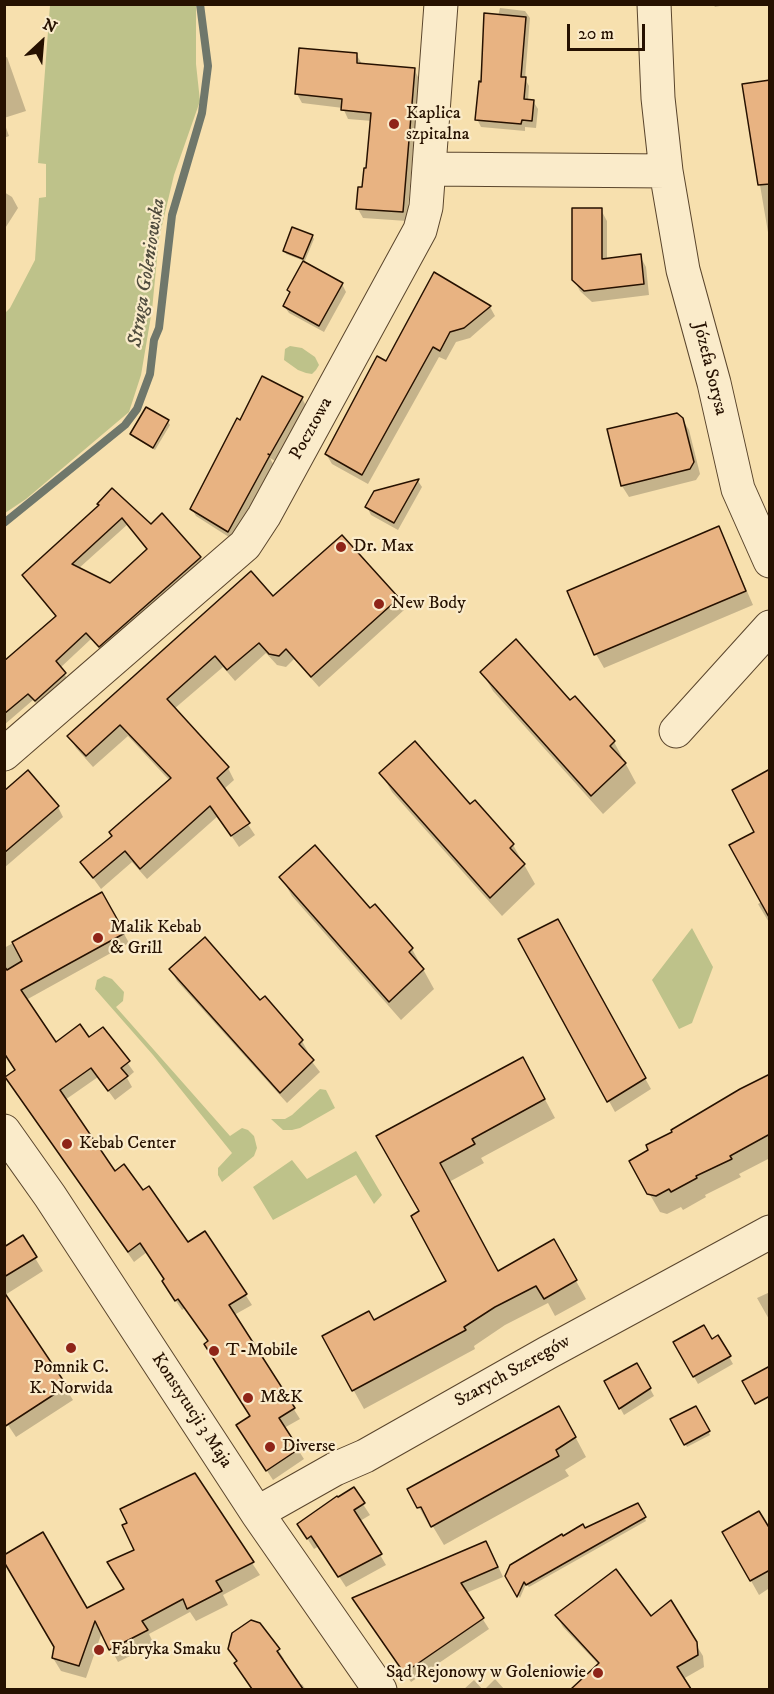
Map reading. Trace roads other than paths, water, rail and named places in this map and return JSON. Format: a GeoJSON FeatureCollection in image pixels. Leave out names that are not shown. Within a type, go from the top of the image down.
{"type":"FeatureCollection","features":[{"type":"Feature","properties":{"kind":"street","name":"Pocztowa"},"geometry":{"type":"LineString","coordinates":[[4,754],[245,545],[264,516],[420,230],[426,207],[441,4]]}},
{"type":"Feature","properties":{"kind":"street","name":"Józefa Sorysa"},"geometry":{"type":"LineString","coordinates":[[654,4],[658,98],[666,171],[683,270],[714,383],[738,489],[770,561]]}},
{"type":"Feature","properties":{"kind":"street"},"geometry":{"type":"LineString","coordinates":[[429,169],[666,171]]}},
{"type":"Feature","properties":{"kind":"street"},"geometry":{"type":"LineString","coordinates":[[676,731],[770,627]]}},
{"type":"Feature","properties":{"kind":"street","name":"Konstytucji 3 Maja"},"geometry":{"type":"LineString","coordinates":[[4,1131],[50,1196],[257,1513],[380,1689]]}},
{"type":"Feature","properties":{"kind":"street","name":"Szarych Szeregów"},"geometry":{"type":"LineString","coordinates":[[257,1513],[335,1469],[365,1456],[547,1353],[770,1232]]}},
{"type":"Feature","properties":{"kind":"waterway","name":"Struga Goleniowska"},"geometry":{"type":"LineString","coordinates":[[4,523],[125,425],[137,409],[150,374],[154,340],[159,328],[172,215],[202,113],[208,66],[200,4]]}},
{"type":"Feature","properties":{"kind":"place","name":"Kaplica szpitalna"},"geometry":{"type":"Point","coordinates":[394,124]}},
{"type":"Feature","properties":{"kind":"place","name":"Dr. Max"},"geometry":{"type":"Point","coordinates":[341,547]}},
{"type":"Feature","properties":{"kind":"place","name":"New Body"},"geometry":{"type":"Point","coordinates":[379,604]}},
{"type":"Feature","properties":{"kind":"place","name":"Malik Kebab & Grill"},"geometry":{"type":"Point","coordinates":[98,938]}},
{"type":"Feature","properties":{"kind":"place","name":"Kebab Center"},"geometry":{"type":"Point","coordinates":[67,1144]}},
{"type":"Feature","properties":{"kind":"place","name":"Pomnik C. K. Norwida"},"geometry":{"type":"Point","coordinates":[71,1348]}},
{"type":"Feature","properties":{"kind":"place","name":"T-Mobile"},"geometry":{"type":"Point","coordinates":[214,1351]}},
{"type":"Feature","properties":{"kind":"place","name":"M&K"},"geometry":{"type":"Point","coordinates":[248,1398]}},
{"type":"Feature","properties":{"kind":"place","name":"Diverse"},"geometry":{"type":"Point","coordinates":[270,1447]}},
{"type":"Feature","properties":{"kind":"place","name":"Fabryka Smaku"},"geometry":{"type":"Point","coordinates":[99,1650]}},
{"type":"Feature","properties":{"kind":"place","name":"Sąd Rejonowy w Goleniowie"},"geometry":{"type":"Point","coordinates":[598,1673]}}]}
